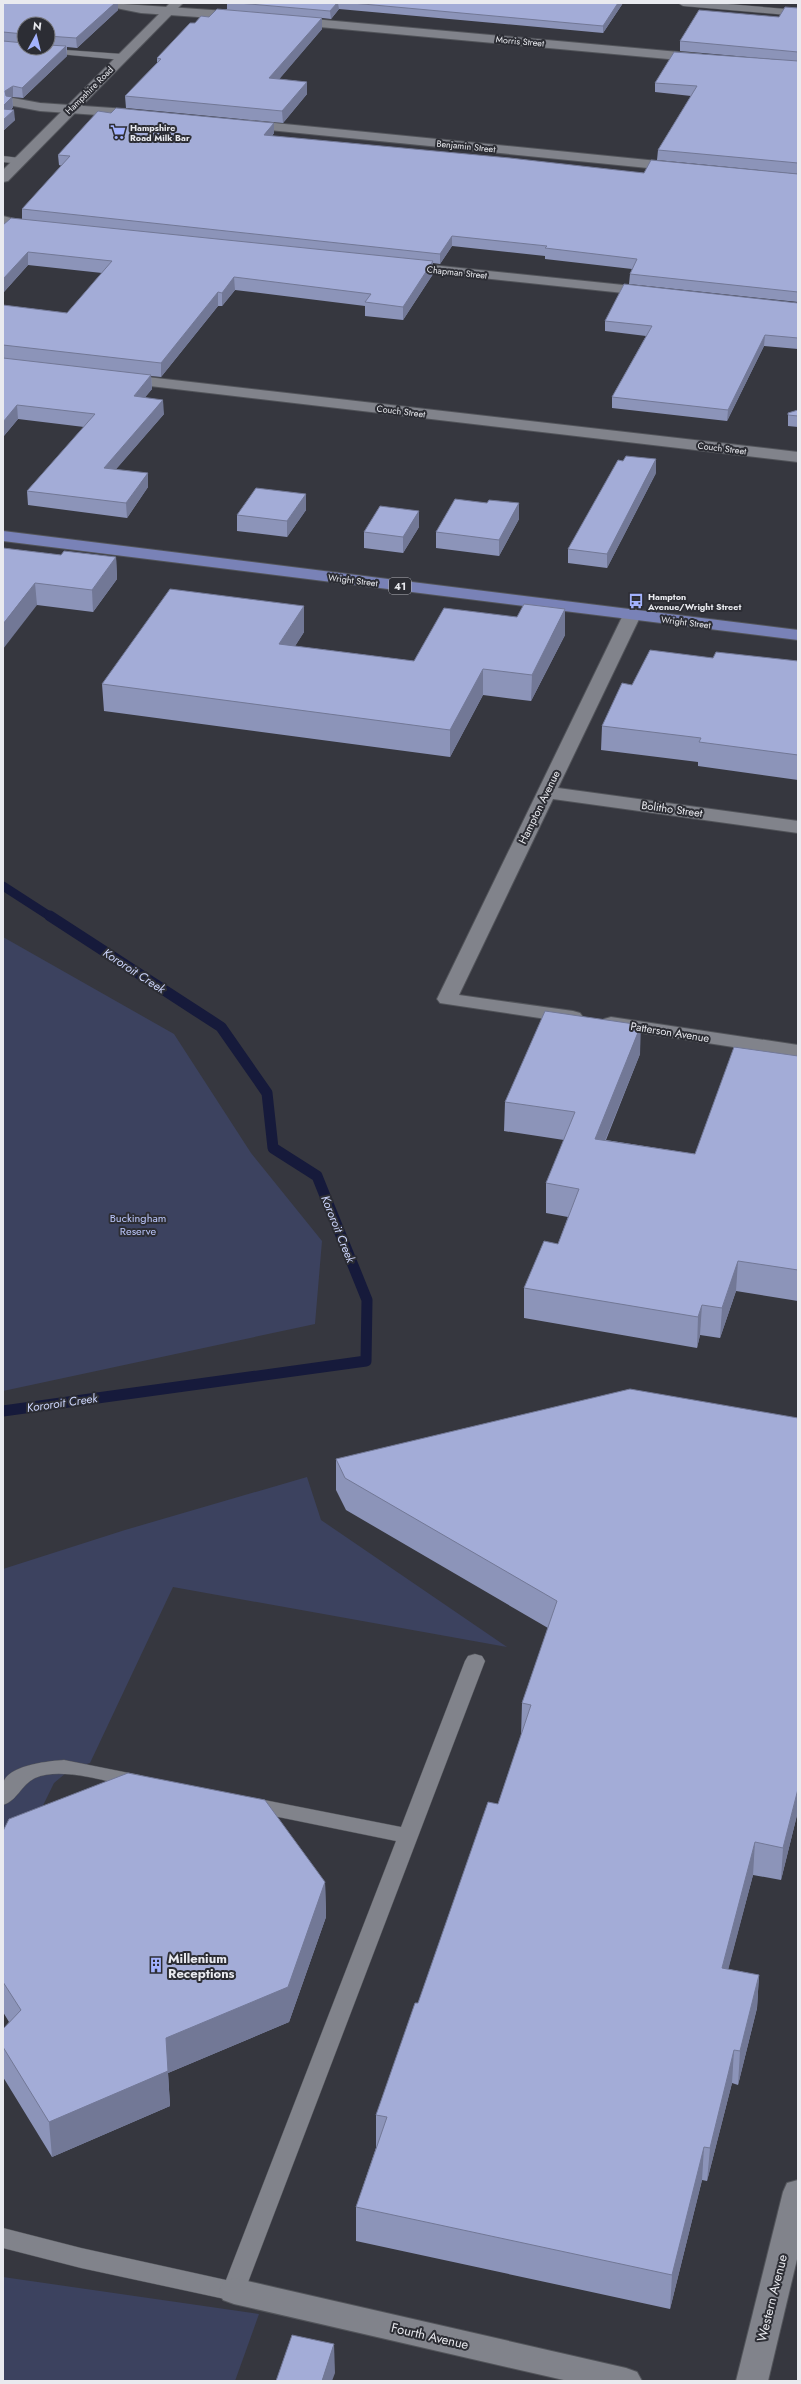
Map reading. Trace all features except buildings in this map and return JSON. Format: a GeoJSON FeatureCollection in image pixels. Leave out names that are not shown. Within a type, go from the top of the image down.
{"type":"FeatureCollection","features":[{"type":"Feature","properties":{"kind":"main road","name":"Wright Street"},"geometry":{"type":"LineString","coordinates":[[3,536],[798,635]]}},
{"type":"Feature","properties":{"kind":"street"},"geometry":{"type":"LineString","coordinates":[[110,4],[173,7],[257,17]]}},
{"type":"Feature","properties":{"kind":"street","name":"Hampshire Road"},"geometry":{"type":"LineString","coordinates":[[3,178],[173,7]]}},
{"type":"Feature","properties":{"kind":"street","name":"Morris Street"},"geometry":{"type":"LineString","coordinates":[[281,20],[710,59]]}},
{"type":"Feature","properties":{"kind":"street"},"geometry":{"type":"LineString","coordinates":[[8,101],[139,114]]}},
{"type":"Feature","properties":{"kind":"street","name":"Benjamin Street"},"geometry":{"type":"LineString","coordinates":[[230,123],[695,169]]}},
{"type":"Feature","properties":{"kind":"street"},"geometry":{"type":"LineString","coordinates":[[3,220],[37,227]]}},
{"type":"Feature","properties":{"kind":"street"},"geometry":{"type":"LineString","coordinates":[[3,225],[22,225]]}},
{"type":"Feature","properties":{"kind":"street","name":"Chapman Street"},"geometry":{"type":"LineString","coordinates":[[386,264],[663,294]]}},
{"type":"Feature","properties":{"kind":"street","name":"Couch Street"},"geometry":{"type":"LineString","coordinates":[[105,377],[798,457]]}},
{"type":"Feature","properties":{"kind":"street","name":"Hampton Avenue"},"geometry":{"type":"LineString","coordinates":[[447,999],[632,615]]}},
{"type":"Feature","properties":{"kind":"street","name":"Bolitho Street"},"geometry":{"type":"LineString","coordinates":[[546,792],[798,827]]}},
{"type":"Feature","properties":{"kind":"street","name":"Patterson Avenue"},"geometry":{"type":"LineString","coordinates":[[447,999],[798,1051]]}},
{"type":"Feature","properties":{"kind":"street","name":"Western Avenue"},"geometry":{"type":"LineString","coordinates":[[752,2381],[798,2192]]}},
{"type":"Feature","properties":{"kind":"street","name":"Fourth Avenue"},"geometry":{"type":"LineString","coordinates":[[234,2291],[626,2381]]}},
{"type":"Feature","properties":{"kind":"lane"},"geometry":{"type":"LineString","coordinates":[[683,3],[798,13]]}},
{"type":"Feature","properties":{"kind":"lane"},"geometry":{"type":"LineString","coordinates":[[56,51],[122,57]]}},
{"type":"Feature","properties":{"kind":"lane"},"geometry":{"type":"LineString","coordinates":[[3,159],[20,161]]}},
{"type":"Feature","properties":{"kind":"lane"},"geometry":{"type":"LineString","coordinates":[[3,2238],[81,2258],[234,2291],[475,1661]]}},
{"type":"Feature","properties":{"kind":"lane"},"geometry":{"type":"LineString","coordinates":[[3,1798],[8,1787],[26,1773],[48,1767],[74,1768],[160,1786]]}},
{"type":"Feature","properties":{"kind":"lane"},"geometry":{"type":"LineString","coordinates":[[230,1800],[408,1836]]}},
{"type":"Feature","properties":{"kind":"green space","name":"Buckingham Reserve"},"geometry":{"type":"Polygon","coordinates":[[[3,937],[174,1034],[251,1153],[322,1241],[315,1324],[3,1391],[3,937]]]}},
{"type":"Feature","properties":{"kind":"green space"},"geometry":{"type":"Polygon","coordinates":[[[307,1477],[321,1520],[507,1647],[173,1587],[90,1763],[72,1768],[54,1783],[3,1887],[3,1569],[125,1530],[307,1477]]]}},
{"type":"Feature","properties":{"kind":"green space"},"geometry":{"type":"Polygon","coordinates":[[[3,2277],[259,2314],[235,2381],[3,2381],[3,2277]]]}},
{"type":"Feature","properties":{"kind":"waterway","name":"Kororoit Creek"},"geometry":{"type":"LineString","coordinates":[[3,886],[51,917]]}},
{"type":"Feature","properties":{"kind":"waterway","name":"Kororoit Creek"},"geometry":{"type":"LineString","coordinates":[[3,1411],[366,1361],[367,1300],[317,1176],[273,1148],[267,1093],[221,1027],[50,916]]}},
{"type":"Feature","properties":{"kind":"place","name":"Hampshire Road Milk Bar"},"geometry":{"type":"Point","coordinates":[118,132]}},
{"type":"Feature","properties":{"kind":"place","name":"Hampton Avenue/Wright Street"},"geometry":{"type":"Point","coordinates":[636,601]}},
{"type":"Feature","properties":{"kind":"place","name":"Millenium Receptions"},"geometry":{"type":"Point","coordinates":[156,1965]}}]}
